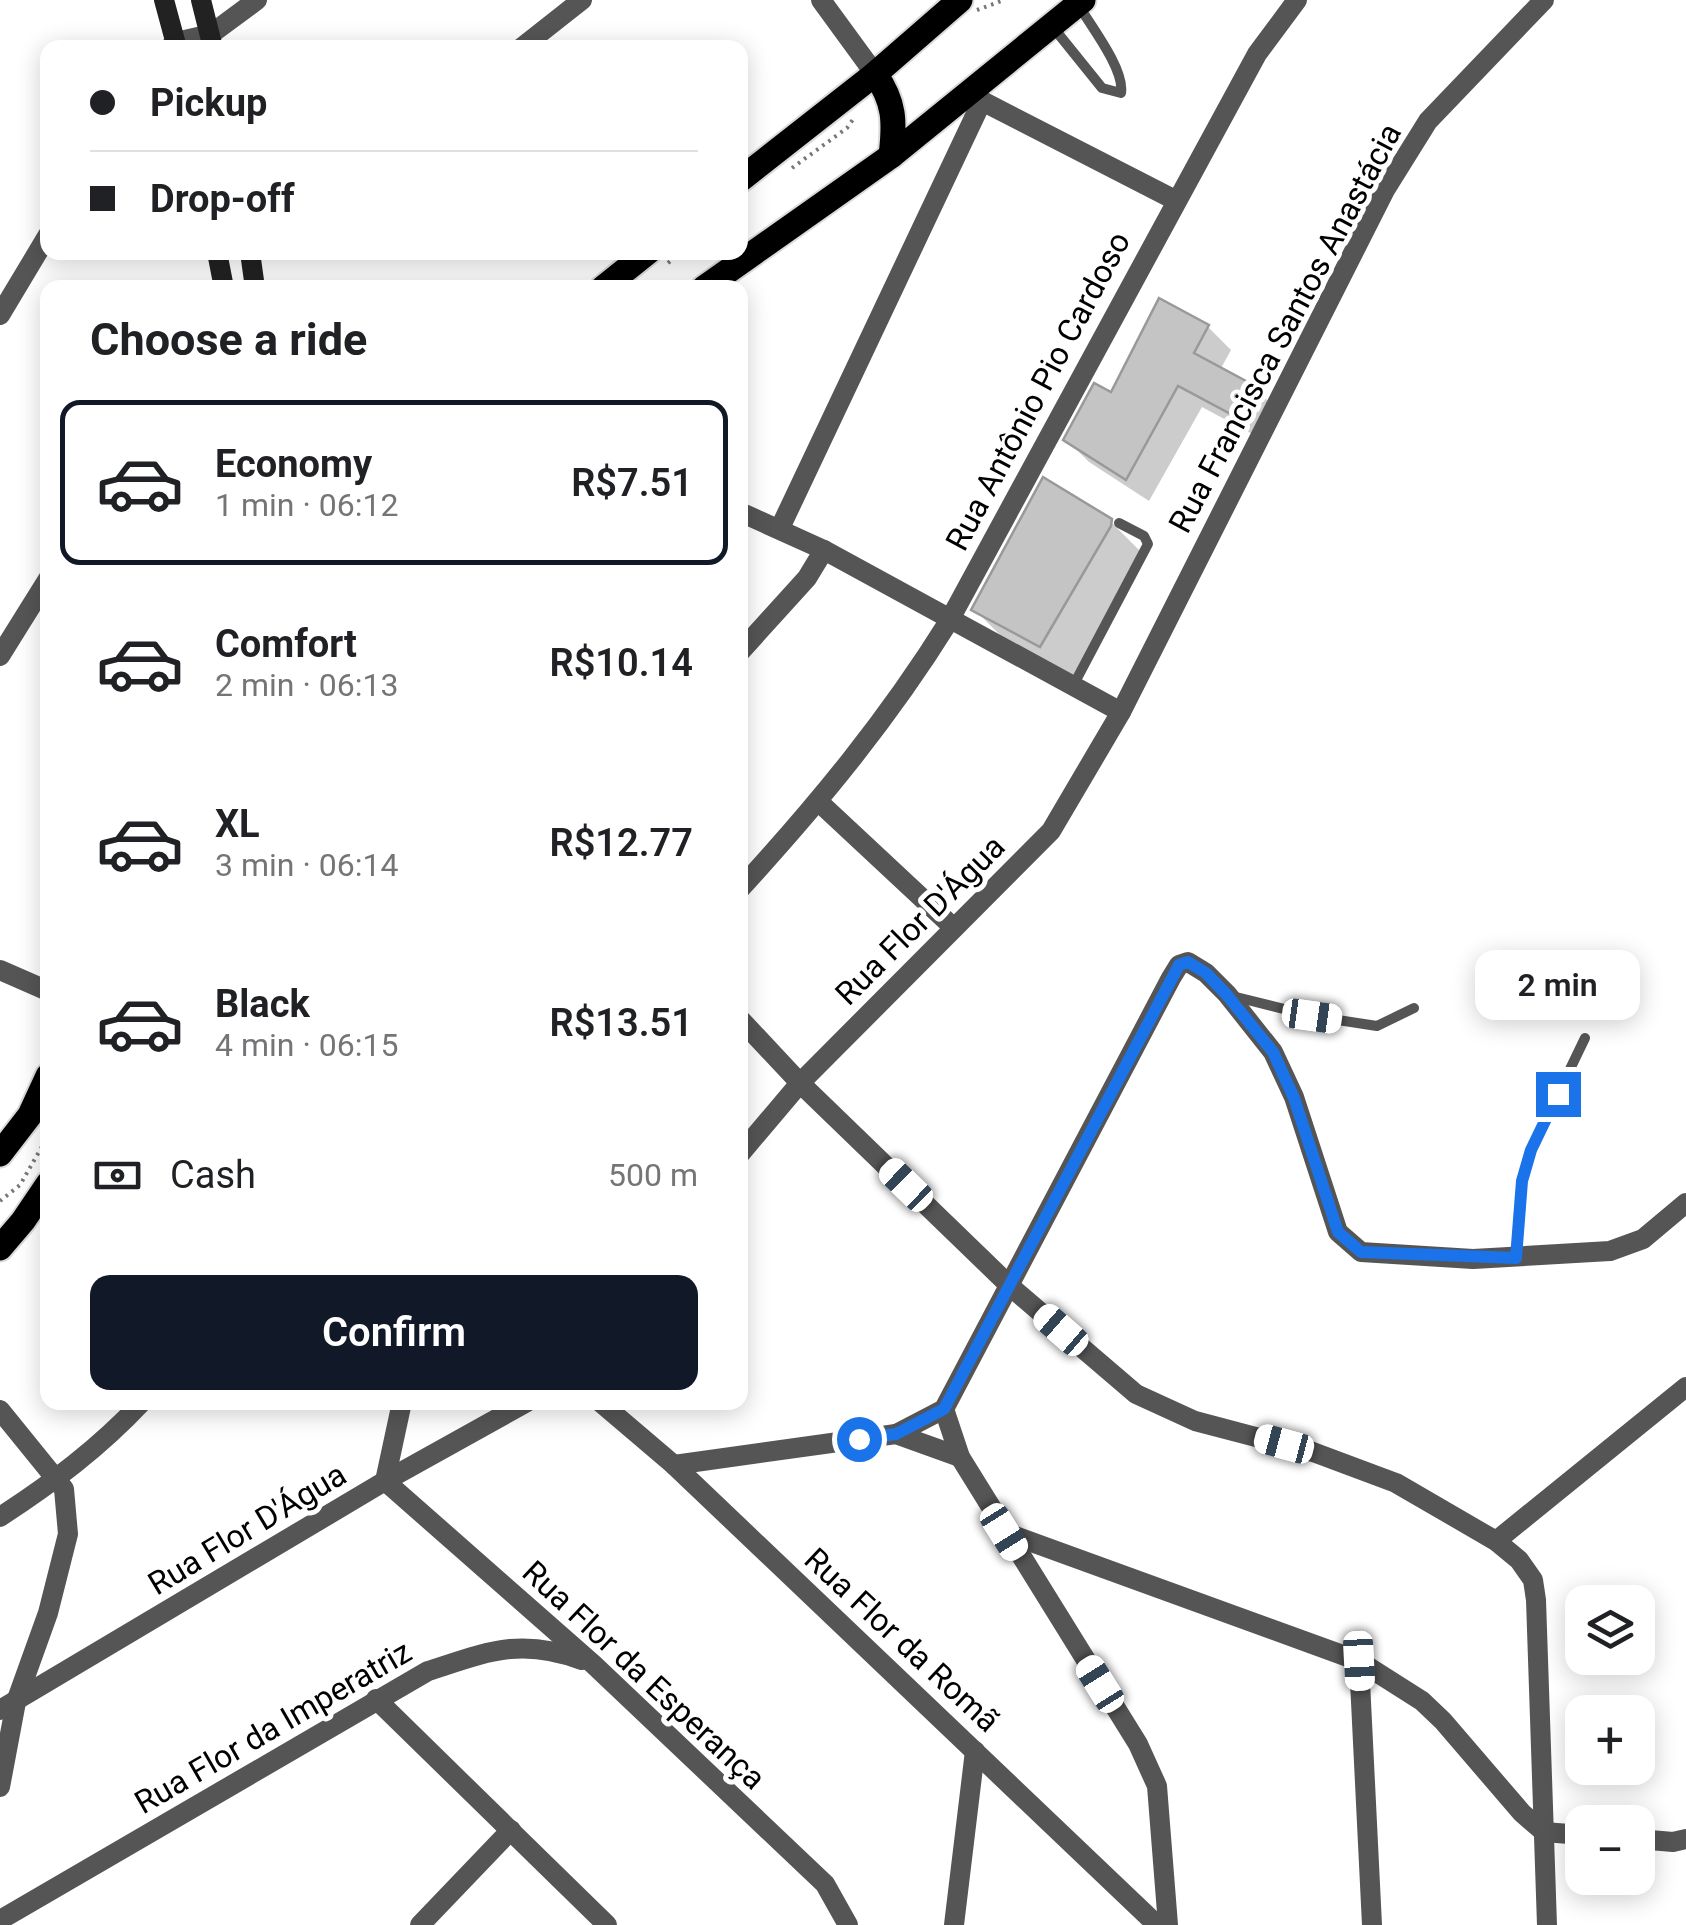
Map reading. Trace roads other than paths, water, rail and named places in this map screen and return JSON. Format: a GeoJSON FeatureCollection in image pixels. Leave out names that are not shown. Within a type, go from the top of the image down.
{"type":"FeatureCollection","features":[{"type":"Feature","properties":{"kind":"main road"},"geometry":{"type":"LineString","coordinates":[[748,174],[875,74],[960,0]]}},
{"type":"Feature","properties":{"kind":"main road"},"geometry":{"type":"LineString","coordinates":[[748,257],[978,95],[1080,2]]}},
{"type":"Feature","properties":{"kind":"main road"},"geometry":{"type":"LineString","coordinates":[[875,74],[889,94],[896,118],[891,156]]}},
{"type":"Feature","properties":{"kind":"main road"},"geometry":{"type":"LineString","coordinates":[[613,280],[638,260]]}},
{"type":"Feature","properties":{"kind":"main road"},"geometry":{"type":"LineString","coordinates":[[715,280],[744,260]]}},
{"type":"Feature","properties":{"kind":"main road"},"geometry":{"type":"LineString","coordinates":[[0,1154],[30,1116],[40,1094]]}},
{"type":"Feature","properties":{"kind":"main road"},"geometry":{"type":"LineString","coordinates":[[0,1248],[40,1196]]}},
{"type":"Feature","properties":{"kind":"street"},"geometry":{"type":"LineString","coordinates":[[164,0],[173,40]]}},
{"type":"Feature","properties":{"kind":"street"},"geometry":{"type":"LineString","coordinates":[[201,0],[212,40]]}},
{"type":"Feature","properties":{"kind":"street"},"geometry":{"type":"LineString","coordinates":[[213,40],[257,0]]}},
{"type":"Feature","properties":{"kind":"street"},"geometry":{"type":"LineString","coordinates":[[532,40],[582,0]]}},
{"type":"Feature","properties":{"kind":"street"},"geometry":{"type":"LineString","coordinates":[[821,0],[875,74]]}},
{"type":"Feature","properties":{"kind":"street","name":"Rua Antônio Pio Cardoso"},"geometry":{"type":"LineString","coordinates":[[748,880],[820,802],[919,670],[1257,54],[1297,0]]}},
{"type":"Feature","properties":{"kind":"street","name":"Rua Francisca Santos Anastácia"},"geometry":{"type":"LineString","coordinates":[[1120,712],[1385,190],[1428,121],[1544,0]]}},
{"type":"Feature","properties":{"kind":"street"},"geometry":{"type":"LineString","coordinates":[[780,528],[978,95],[1175,200]]}},
{"type":"Feature","properties":{"kind":"street"},"geometry":{"type":"LineString","coordinates":[[0,315],[40,248]]}},
{"type":"Feature","properties":{"kind":"street"},"geometry":{"type":"LineString","coordinates":[[748,515],[824,550],[1120,712]]}},
{"type":"Feature","properties":{"kind":"street"},"geometry":{"type":"LineString","coordinates":[[748,643],[807,578],[824,550]]}},
{"type":"Feature","properties":{"kind":"street"},"geometry":{"type":"LineString","coordinates":[[0,656],[40,592]]}},
{"type":"Feature","properties":{"kind":"street","name":"Rua Flor D'Água"},"geometry":{"type":"LineString","coordinates":[[748,1144],[800,1082],[1050,832],[1120,712]]}},
{"type":"Feature","properties":{"kind":"street"},"geometry":{"type":"LineString","coordinates":[[820,802],[954,928]]}},
{"type":"Feature","properties":{"kind":"street"},"geometry":{"type":"LineString","coordinates":[[674,1465],[896,1434],[944,1409],[1179,965],[1188,962],[1226,994],[1273,1052],[1285,1075],[1338,1232],[1361,1252],[1516,1258],[1610,1250],[1643,1238],[1686,1203]]}},
{"type":"Feature","properties":{"kind":"street"},"geometry":{"type":"LineString","coordinates":[[0,970],[40,988]]}},
{"type":"Feature","properties":{"kind":"street"},"geometry":{"type":"LineString","coordinates":[[748,1027],[1011,1287],[1136,1394],[1195,1421],[1313,1452],[1396,1483],[1496,1541],[1519,1560],[1533,1580],[1547,1925]]}},
{"type":"Feature","properties":{"kind":"street"},"geometry":{"type":"LineString","coordinates":[[1496,1541],[1686,1387]]}},
{"type":"Feature","properties":{"kind":"street"},"geometry":{"type":"LineString","coordinates":[[944,1409],[960,1456],[1138,1744],[1157,1786],[1168,1925]]}},
{"type":"Feature","properties":{"kind":"street"},"geometry":{"type":"LineString","coordinates":[[0,1410],[58,1478],[64,1489],[68,1534],[48,1613],[8,1706],[0,1787]]}},
{"type":"Feature","properties":{"kind":"street"},"geometry":{"type":"LineString","coordinates":[[0,1517],[58,1478],[135,1410]]}},
{"type":"Feature","properties":{"kind":"street"},"geometry":{"type":"LineString","coordinates":[[385,1481],[400,1410]]}},
{"type":"Feature","properties":{"kind":"street","name":"Rua Flor D'Água"},"geometry":{"type":"LineString","coordinates":[[8,1706],[385,1481],[513,1410]]}},
{"type":"Feature","properties":{"kind":"street","name":"Rua Flor da Romã"},"geometry":{"type":"LineString","coordinates":[[609,1410],[674,1465],[1157,1925]]}},
{"type":"Feature","properties":{"kind":"street"},"geometry":{"type":"LineString","coordinates":[[896,1434],[960,1456]]}},
{"type":"Feature","properties":{"kind":"street","name":"Rua Flor da Esperança"},"geometry":{"type":"LineString","coordinates":[[385,1481],[593,1664],[824,1884],[848,1925]]}},
{"type":"Feature","properties":{"kind":"street"},"geometry":{"type":"LineString","coordinates":[[1004,1532],[1359,1661],[1422,1701],[1510,1800],[1544,1832],[1565,1834]]}},
{"type":"Feature","properties":{"kind":"street","name":"Rua Flor da Imperatriz"},"geometry":{"type":"LineString","coordinates":[[0,1920],[428,1671],[479,1654],[520,1646],[550,1648],[593,1664]]}},
{"type":"Feature","properties":{"kind":"street"},"geometry":{"type":"LineString","coordinates":[[1359,1661],[1372,1925]]}},
{"type":"Feature","properties":{"kind":"street"},"geometry":{"type":"LineString","coordinates":[[376,1699],[607,1925]]}},
{"type":"Feature","properties":{"kind":"street"},"geometry":{"type":"LineString","coordinates":[[954,1925],[976,1751]]}},
{"type":"Feature","properties":{"kind":"street"},"geometry":{"type":"LineString","coordinates":[[420,1925],[511,1830]]}},
{"type":"Feature","properties":{"kind":"street"},"geometry":{"type":"LineString","coordinates":[[1655,1840],[1686,1839]]}},
{"type":"Feature","properties":{"kind":"lane"},"geometry":{"type":"LineString","coordinates":[[1052,26],[1102,88],[1121,92],[1119,73],[1080,2]]}},
{"type":"Feature","properties":{"kind":"lane"},"geometry":{"type":"LineString","coordinates":[[1073,687],[1148,544],[1144,536],[1119,523]]}},
{"type":"Feature","properties":{"kind":"lane"},"geometry":{"type":"LineString","coordinates":[[1226,994],[1312,1016],[1377,1026],[1414,1008]]}},
{"type":"Feature","properties":{"kind":"lane"},"geometry":{"type":"LineString","coordinates":[[1516,1258],[1522,1181],[1531,1150],[1586,1038]]}}]}
